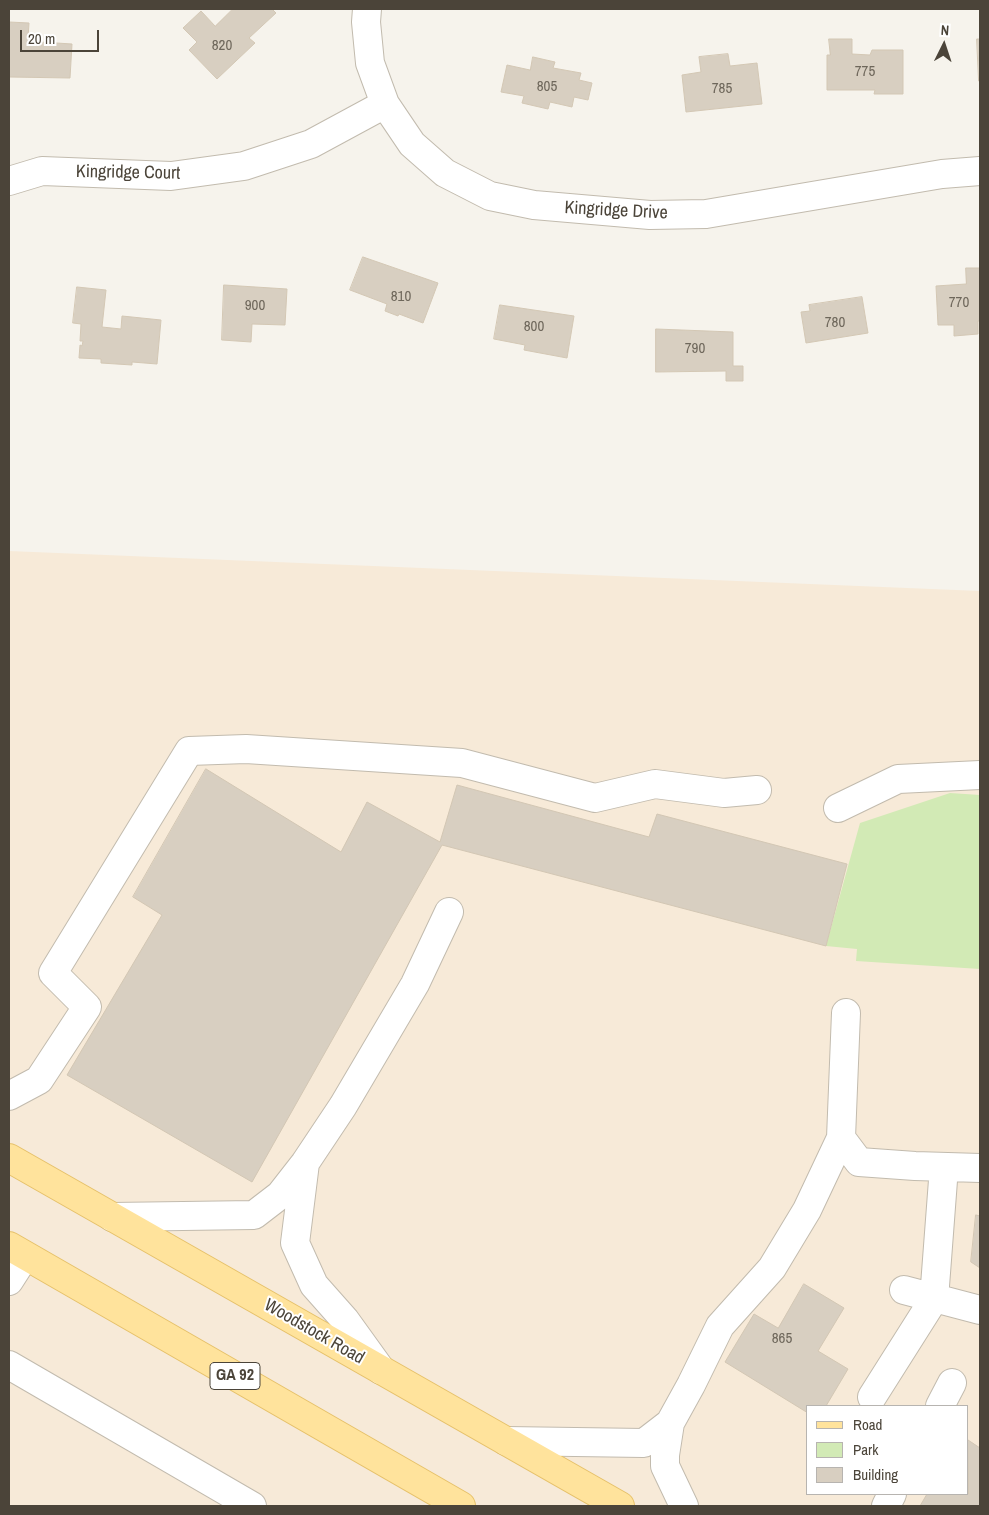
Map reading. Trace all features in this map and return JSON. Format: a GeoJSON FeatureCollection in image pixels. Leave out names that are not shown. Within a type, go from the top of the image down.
{"type":"FeatureCollection","features":[{"type":"Feature","properties":{"kind":"main road","name":"Woodstock Road"},"geometry":{"type":"LineString","coordinates":[[9,1158],[620,1506]]}},
{"type":"Feature","properties":{"kind":"main road","name":"GA 92"},"geometry":{"type":"LineString","coordinates":[[17,1251],[461,1506]]}},
{"type":"Feature","properties":{"kind":"street","name":"Kingridge Drive"},"geometry":{"type":"LineString","coordinates":[[367,9],[366,22],[370,63],[385,104],[412,144],[445,173],[490,196],[534,206],[650,215],[706,214],[942,174],[980,171]]}},
{"type":"Feature","properties":{"kind":"street","name":"Kingridge Court"},"geometry":{"type":"LineString","coordinates":[[9,181],[42,172],[171,176],[244,166],[311,144],[385,104]]}},
{"type":"Feature","properties":{"kind":"street"},"geometry":{"type":"LineString","coordinates":[[9,1096],[39,1080],[87,1007],[53,973],[189,751],[246,749],[462,763],[595,798],[655,784],[724,793],[757,790]]}},
{"type":"Feature","properties":{"kind":"street"},"geometry":{"type":"LineString","coordinates":[[838,808],[898,779],[980,774]]}},
{"type":"Feature","properties":{"kind":"street"},"geometry":{"type":"LineString","coordinates":[[112,1217],[254,1215],[280,1195],[305,1163],[344,1106],[415,984],[449,912]]}},
{"type":"Feature","properties":{"kind":"street"},"geometry":{"type":"LineString","coordinates":[[684,1506],[665,1466],[664,1455],[670,1422],[720,1326],[772,1268],[807,1210],[840,1138],[846,1013]]}},
{"type":"Feature","properties":{"kind":"street"},"geometry":{"type":"LineString","coordinates":[[840,1138],[859,1162],[980,1168]]}},
{"type":"Feature","properties":{"kind":"street"},"geometry":{"type":"LineString","coordinates":[[305,1163],[295,1243],[314,1285],[344,1320],[381,1370]]}},
{"type":"Feature","properties":{"kind":"street"},"geometry":{"type":"LineString","coordinates":[[872,1397],[934,1299],[944,1167]]}},
{"type":"Feature","properties":{"kind":"street"},"geometry":{"type":"LineString","coordinates":[[9,1281],[17,1251]]}},
{"type":"Feature","properties":{"kind":"street"},"geometry":{"type":"LineString","coordinates":[[904,1290],[980,1310]]}},
{"type":"Feature","properties":{"kind":"street"},"geometry":{"type":"LineString","coordinates":[[9,1365],[252,1506]]}},
{"type":"Feature","properties":{"kind":"street"},"geometry":{"type":"LineString","coordinates":[[506,1441],[644,1443],[670,1422]]}},
{"type":"Feature","properties":{"kind":"shaded area"},"geometry":{"type":"Polygon","coordinates":[[[9,551],[980,591],[980,1506],[9,1506],[9,551]]]}},
{"type":"Feature","properties":{"kind":"green space"},"geometry":{"type":"Polygon","coordinates":[[[950,793],[980,795],[980,969],[856,961],[857,949],[826,946],[860,823],[950,793]]]}},
{"type":"Feature","properties":{"kind":"building"},"geometry":{"type":"Polygon","coordinates":[[[233,9],[272,9],[276,13],[249,38],[255,43],[217,79],[189,50],[197,42],[183,28],[201,11],[215,26],[233,9]]]}},
{"type":"Feature","properties":{"kind":"building"},"geometry":{"type":"Polygon","coordinates":[[[9,22],[29,23],[28,38],[41,39],[41,42],[72,44],[70,78],[9,77],[9,22]]]}},
{"type":"Feature","properties":{"kind":"building"},"geometry":{"type":"Polygon","coordinates":[[[829,39],[852,39],[852,54],[870,55],[872,50],[903,50],[903,94],[874,94],[875,90],[827,90],[827,55],[830,55],[829,39]]]}},
{"type":"Feature","properties":{"kind":"building"},"geometry":{"type":"Polygon","coordinates":[[[977,39],[980,39],[980,81],[979,81],[977,39]]]}},
{"type":"Feature","properties":{"kind":"building"},"geometry":{"type":"Polygon","coordinates":[[[728,54],[730,66],[757,63],[762,104],[686,112],[682,75],[701,72],[699,57],[728,54]]]}},
{"type":"Feature","properties":{"kind":"building"},"geometry":{"type":"Polygon","coordinates":[[[533,57],[555,62],[553,68],[581,73],[579,80],[592,83],[588,100],[574,97],[572,107],[550,102],[548,109],[522,103],[524,96],[501,92],[507,65],[530,70],[533,57]]]}},
{"type":"Feature","properties":{"kind":"building"},"geometry":{"type":"Polygon","coordinates":[[[363,257],[438,283],[423,323],[385,311],[387,304],[350,290],[363,257]]]}},
{"type":"Feature","properties":{"kind":"building"},"geometry":{"type":"Polygon","coordinates":[[[966,268],[980,268],[980,321],[978,321],[978,334],[954,336],[954,325],[938,325],[936,286],[966,284],[966,268]]]}},
{"type":"Feature","properties":{"kind":"building"},"geometry":{"type":"Polygon","coordinates":[[[224,285],[287,289],[285,325],[252,324],[251,342],[222,340],[224,285]]]}},
{"type":"Feature","properties":{"kind":"building"},"geometry":{"type":"Polygon","coordinates":[[[77,287],[106,290],[102,327],[121,329],[122,316],[161,320],[157,364],[132,362],[132,365],[101,363],[101,359],[79,358],[80,345],[82,346],[83,341],[80,341],[81,324],[73,323],[77,287]]]}},
{"type":"Feature","properties":{"kind":"building"},"geometry":{"type":"Polygon","coordinates":[[[862,297],[868,333],[806,343],[801,312],[810,311],[809,305],[862,297]]]}},
{"type":"Feature","properties":{"kind":"building"},"geometry":{"type":"Polygon","coordinates":[[[500,305],[574,316],[567,358],[524,350],[525,345],[494,339],[500,305]]]}},
{"type":"Feature","properties":{"kind":"building"},"geometry":{"type":"Polygon","coordinates":[[[656,329],[733,332],[733,366],[743,366],[743,381],[726,381],[726,371],[656,372],[656,329]]]}},
{"type":"Feature","properties":{"kind":"building"},"geometry":{"type":"Polygon","coordinates":[[[206,769],[341,852],[367,802],[440,842],[457,785],[649,837],[657,814],[847,864],[826,946],[442,845],[252,1182],[67,1075],[162,915],[133,897],[206,769]]]}},
{"type":"Feature","properties":{"kind":"building"},"geometry":{"type":"Polygon","coordinates":[[[976,1215],[980,1216],[980,1268],[971,1262],[976,1215]]]}},
{"type":"Feature","properties":{"kind":"building"},"geometry":{"type":"Polygon","coordinates":[[[804,1284],[844,1308],[818,1351],[848,1369],[827,1405],[806,1405],[806,1412],[725,1362],[754,1314],[778,1328],[804,1284]]]}},
{"type":"Feature","properties":{"kind":"building"},"geometry":{"type":"Polygon","coordinates":[[[969,1441],[980,1448],[980,1506],[920,1506],[926,1495],[969,1495],[969,1441]]]}}]}
